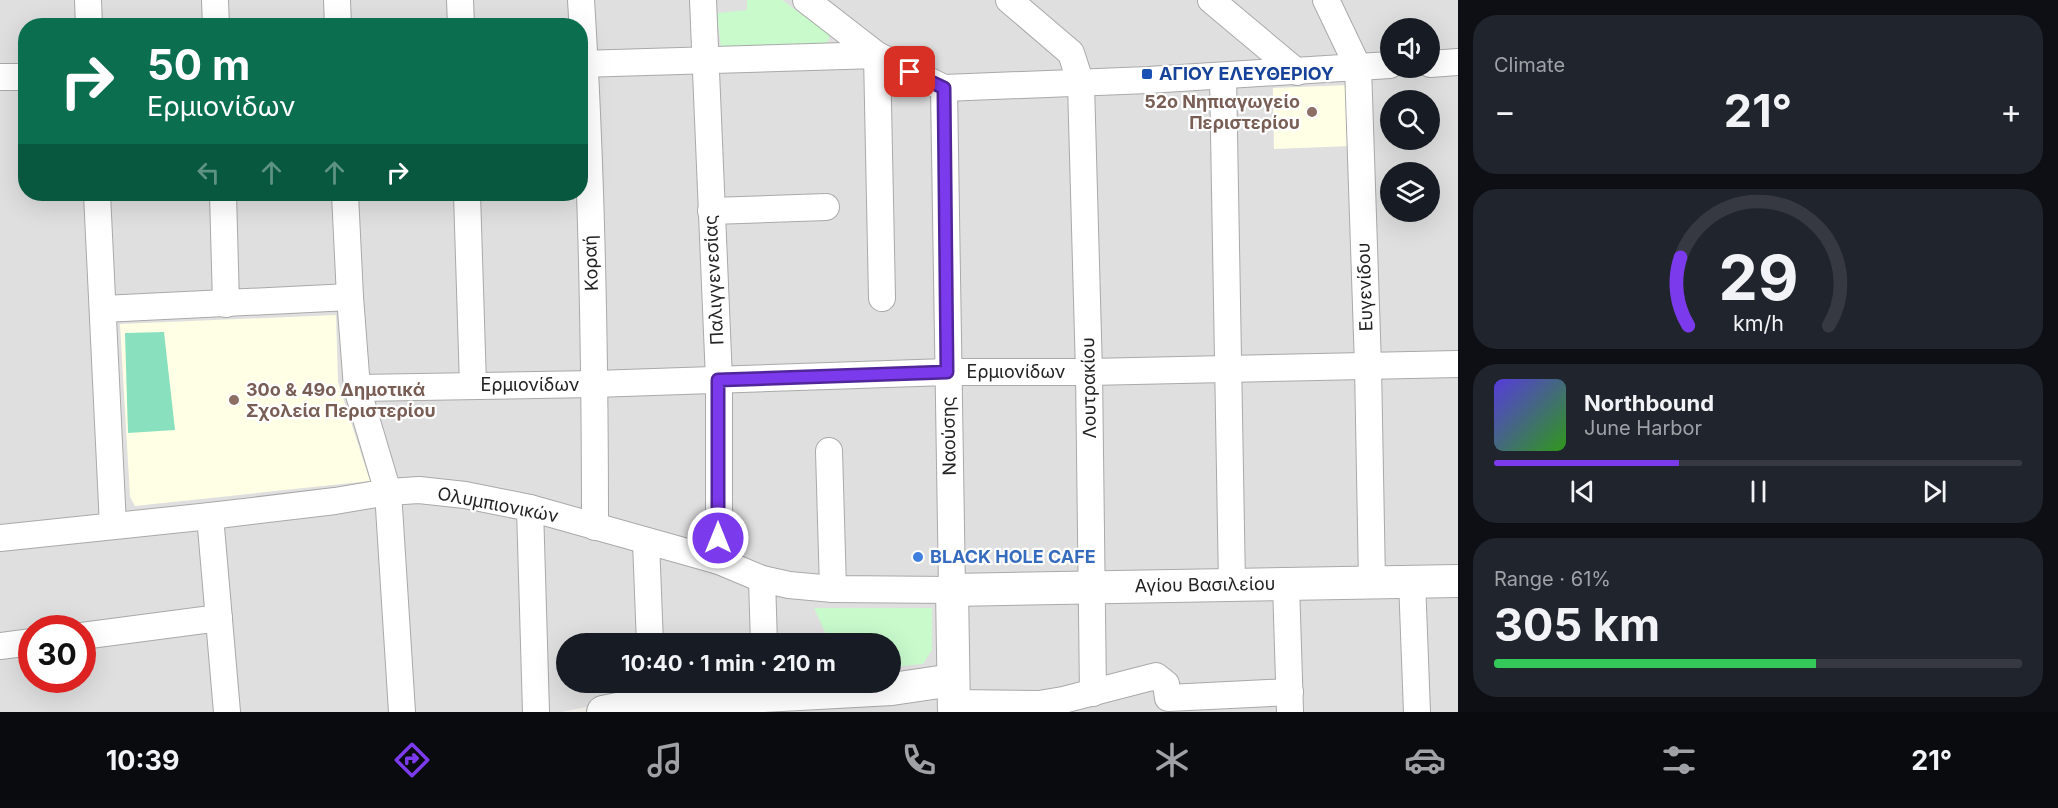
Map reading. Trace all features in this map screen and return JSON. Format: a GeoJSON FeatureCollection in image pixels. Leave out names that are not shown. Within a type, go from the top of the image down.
{"type":"FeatureCollection","features":[{"type":"Feature","properties":{"kind":"street"},"geometry":{"type":"LineString","coordinates":[[88,0],[89,18]]}},
{"type":"Feature","properties":{"kind":"street"},"geometry":{"type":"LineString","coordinates":[[215,0],[216,18]]}},
{"type":"Feature","properties":{"kind":"street"},"geometry":{"type":"LineString","coordinates":[[337,0],[338,18]]}},
{"type":"Feature","properties":{"kind":"street"},"geometry":{"type":"LineString","coordinates":[[460,0],[461,18]]}},
{"type":"Feature","properties":{"kind":"street","name":"Κοραή"},"geometry":{"type":"LineString","coordinates":[[581,0],[582,18]]}},
{"type":"Feature","properties":{"kind":"street","name":"Παλιγγενεσίας"},"geometry":{"type":"LineString","coordinates":[[703,0],[718,380],[718,561]]}},
{"type":"Feature","properties":{"kind":"street"},"geometry":{"type":"LineString","coordinates":[[806,0],[877,55],[944,88],[1082,84],[1380,66]]}},
{"type":"Feature","properties":{"kind":"street","name":"Λουτρακίου"},"geometry":{"type":"LineString","coordinates":[[1009,0],[1071,53],[1082,84],[1093,693]]}},
{"type":"Feature","properties":{"kind":"street"},"geometry":{"type":"LineString","coordinates":[[1211,0],[1297,72]]}},
{"type":"Feature","properties":{"kind":"street","name":"Ευγενίδου"},"geometry":{"type":"LineString","coordinates":[[1326,0],[1358,67],[1368,366],[1372,582]]}},
{"type":"Feature","properties":{"kind":"street"},"geometry":{"type":"LineString","coordinates":[[588,64],[877,55]]}},
{"type":"Feature","properties":{"kind":"street"},"geometry":{"type":"LineString","coordinates":[[877,55],[882,298]]}},
{"type":"Feature","properties":{"kind":"street"},"geometry":{"type":"LineString","coordinates":[[1440,63],[1458,62]]}},
{"type":"Feature","properties":{"kind":"street"},"geometry":{"type":"LineString","coordinates":[[1223,76],[1232,585]]}},
{"type":"Feature","properties":{"kind":"street"},"geometry":{"type":"LineString","coordinates":[[0,77],[18,77]]}},
{"type":"Feature","properties":{"kind":"street","name":"Ναούσης"},"geometry":{"type":"LineString","coordinates":[[944,88],[954,698]]}},
{"type":"Feature","properties":{"kind":"street","name":"Κοραή"},"geometry":{"type":"LineString","coordinates":[[588,197],[595,384],[595,527]]}},
{"type":"Feature","properties":{"kind":"street"},"geometry":{"type":"LineString","coordinates":[[98,201],[113,526]]}},
{"type":"Feature","properties":{"kind":"street"},"geometry":{"type":"LineString","coordinates":[[222,201],[226,304]]}},
{"type":"Feature","properties":{"kind":"street"},"geometry":{"type":"LineString","coordinates":[[345,201],[357,388],[388,492],[402,712]]}},
{"type":"Feature","properties":{"kind":"street"},"geometry":{"type":"LineString","coordinates":[[467,201],[473,385]]}},
{"type":"Feature","properties":{"kind":"street"},"geometry":{"type":"LineString","coordinates":[[711,211],[826,207]]}},
{"type":"Feature","properties":{"kind":"street"},"geometry":{"type":"LineString","coordinates":[[103,309],[350,297]]}},
{"type":"Feature","properties":{"kind":"street","name":"Ερμιονίδων"},"geometry":{"type":"LineString","coordinates":[[357,388],[595,384],[947,372],[1089,372],[1458,364]]}},
{"type":"Feature","properties":{"kind":"street"},"geometry":{"type":"LineString","coordinates":[[829,451],[833,589]]}},
{"type":"Feature","properties":{"kind":"street","name":"Ολυμπιονικών"},"geometry":{"type":"LineString","coordinates":[[0,538],[210,516],[335,501],[388,492],[419,490],[530,508],[718,561],[762,579],[789,585],[833,589],[952,590]]}},
{"type":"Feature","properties":{"kind":"street"},"geometry":{"type":"LineString","coordinates":[[530,508],[536,712]]}},
{"type":"Feature","properties":{"kind":"street"},"geometry":{"type":"LineString","coordinates":[[210,516],[227,712]]}},
{"type":"Feature","properties":{"kind":"street"},"geometry":{"type":"LineString","coordinates":[[646,542],[650,633]]}},
{"type":"Feature","properties":{"kind":"street"},"geometry":{"type":"LineString","coordinates":[[762,579],[764,633]]}},
{"type":"Feature","properties":{"kind":"street"},"geometry":{"type":"LineString","coordinates":[[1412,581],[1417,712]]}},
{"type":"Feature","properties":{"kind":"street","name":"Αγίου Βασιλείου"},"geometry":{"type":"LineString","coordinates":[[952,590],[1458,581]]}},
{"type":"Feature","properties":{"kind":"street"},"geometry":{"type":"LineString","coordinates":[[901,690],[1039,708],[1156,676],[1166,684],[1168,705],[1290,702],[1286,584]]}},
{"type":"Feature","properties":{"kind":"street"},"geometry":{"type":"LineString","coordinates":[[96,634],[219,618]]}},
{"type":"Feature","properties":{"kind":"street"},"geometry":{"type":"LineString","coordinates":[[0,646],[18,644]]}},
{"type":"Feature","properties":{"kind":"street"},"geometry":{"type":"LineString","coordinates":[[634,703],[736,693]]}},
{"type":"Feature","properties":{"kind":"shaded area"},"geometry":{"type":"Polygon","coordinates":[[[0,0],[1458,0],[1458,55],[1440,56],[1440,18],[1380,18],[1380,60],[945,82],[943,664],[925,677],[901,680],[901,633],[556,633],[556,693],[715,693],[632,698],[561,712],[0,712],[0,0]]]}},
{"type":"Feature","properties":{"kind":"shaded area"},"geometry":{"type":"Polygon","coordinates":[[[1458,70],[1458,712],[649,712],[944,695],[950,98],[1380,74],[1380,78],[1440,78],[1440,71],[1458,70]]]}},
{"type":"Feature","properties":{"kind":"shaded area","name":"52ο Νηπιαγωγείο Περιστερίου"},"geometry":{"type":"Polygon","coordinates":[[[1350,85],[1352,146],[1274,149],[1273,88],[1350,85]]]}},
{"type":"Feature","properties":{"kind":"shaded area","name":"30ο & 49ο Δημοτικά Σχολεία Περιστερίου"},"geometry":{"type":"Polygon","coordinates":[[[336,315],[338,382],[370,481],[135,506],[130,497],[120,324],[336,315]]]}},
{"type":"Feature","properties":{"kind":"green space"},"geometry":{"type":"Polygon","coordinates":[[[747,0],[782,0],[830,35],[827,44],[721,48],[717,13],[747,10],[747,0]]]}},
{"type":"Feature","properties":{"kind":"green space"},"geometry":{"type":"Polygon","coordinates":[[[164,332],[175,430],[128,433],[125,333],[164,332]]]}},
{"type":"Feature","properties":{"kind":"green space"},"geometry":{"type":"Polygon","coordinates":[[[814,608],[932,608],[932,650],[923,664],[901,666],[901,633],[825,633],[814,608]]]}},
{"type":"Feature","properties":{"kind":"place","name":"ΑΓΙΟΥ ΕΛΕΥΘΕΡΙΟΥ"},"geometry":{"type":"Point","coordinates":[1147,74]}},
{"type":"Feature","properties":{"kind":"place","name":"52ο Νηπιαγωγείο Περιστερίου"},"geometry":{"type":"Point","coordinates":[1312,112]}},
{"type":"Feature","properties":{"kind":"place","name":"30ο & 49ο Δημοτικά Σχολεία Περιστερίου"},"geometry":{"type":"Point","coordinates":[234,400]}},
{"type":"Feature","properties":{"kind":"place","name":"BLACK HOLE CAFE"},"geometry":{"type":"Point","coordinates":[918,557]}},
{"type":"Feature","properties":{"kind":"route"},"geometry":{"type":"LineString","coordinates":[[718,538],[718,380],[947,372],[944,88],[910,72]]}}]}
